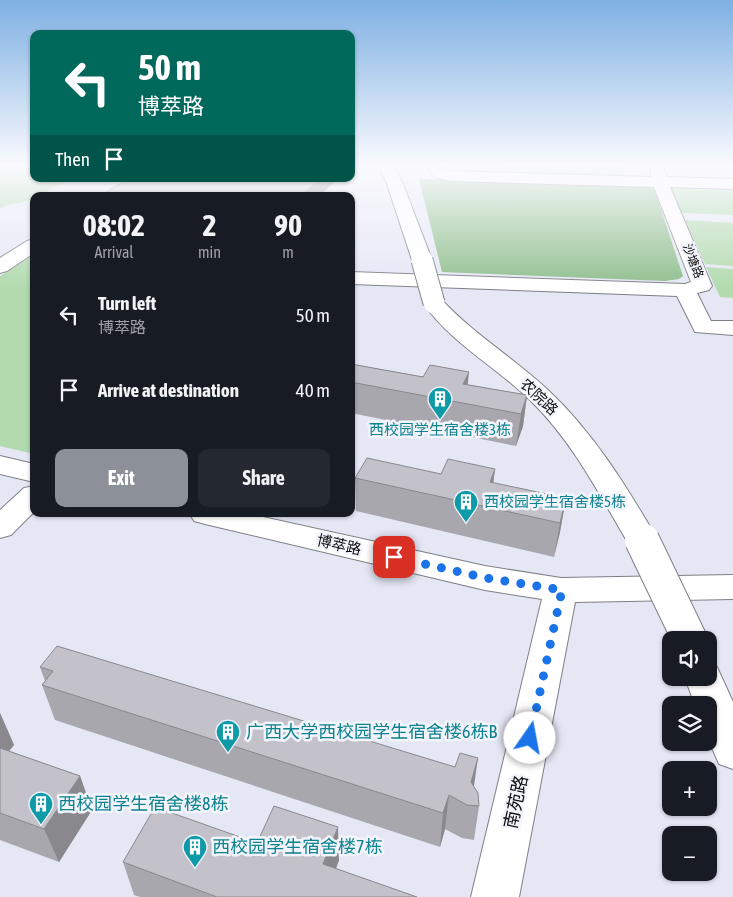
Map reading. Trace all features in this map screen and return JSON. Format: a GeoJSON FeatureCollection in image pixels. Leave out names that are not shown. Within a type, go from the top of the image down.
{"type":"FeatureCollection","features":[{"type":"Feature","properties":{"kind":"street","name":"农院路"},"geometry":{"type":"LineString","coordinates":[[403,206],[422,260],[434,304],[448,320],[523,381],[565,422],[602,470],[642,540],[686,631]]}},
{"type":"Feature","properties":{"kind":"street","name":"沙塘路"},"geometry":{"type":"LineString","coordinates":[[670,206],[702,286],[685,290]]}},
{"type":"Feature","properties":{"kind":"street"},"geometry":{"type":"LineString","coordinates":[[8,242],[30,244]]}},
{"type":"Feature","properties":{"kind":"street"},"geometry":{"type":"LineString","coordinates":[[0,267],[30,247]]}},
{"type":"Feature","properties":{"kind":"street"},"geometry":{"type":"LineString","coordinates":[[355,278],[685,290],[703,327],[733,328]]}},
{"type":"Feature","properties":{"kind":"street"},"geometry":{"type":"LineString","coordinates":[[0,465],[30,472]]}},
{"type":"Feature","properties":{"kind":"street"},"geometry":{"type":"LineString","coordinates":[[0,528],[30,499]]}},
{"type":"Feature","properties":{"kind":"street","name":"博萃路"},"geometry":{"type":"LineString","coordinates":[[218,517],[486,578],[562,590],[733,587]]}},
{"type":"Feature","properties":{"kind":"street","name":"南苑路"},"geometry":{"type":"LineString","coordinates":[[495,897],[562,590]]}},
{"type":"Feature","properties":{"kind":"street"},"geometry":{"type":"LineString","coordinates":[[707,686],[733,751]]}},
{"type":"Feature","properties":{"kind":"shaded area"},"geometry":{"type":"Polygon","coordinates":[[[0,206],[30,206],[30,517],[355,517],[355,206],[733,206],[733,897],[0,897],[0,206]]]}},
{"type":"Feature","properties":{"kind":"green space"},"geometry":{"type":"Polygon","coordinates":[[[426,206],[660,206],[683,276],[679,279],[665,281],[442,272],[426,206]]]}},
{"type":"Feature","properties":{"kind":"green space"},"geometry":{"type":"Polygon","coordinates":[[[678,206],[733,206],[733,215],[681,213],[678,206]]]}},
{"type":"Feature","properties":{"kind":"green space"},"geometry":{"type":"Polygon","coordinates":[[[685,220],[733,223],[733,266],[705,264],[685,220]]]}},
{"type":"Feature","properties":{"kind":"green space"},"geometry":{"type":"Polygon","coordinates":[[[30,257],[30,453],[0,446],[0,276],[30,257]]]}},
{"type":"Feature","properties":{"kind":"green space"},"geometry":{"type":"Polygon","coordinates":[[[706,267],[733,269],[733,298],[720,297],[706,267]]]}},
{"type":"Feature","properties":{"kind":"building"},"geometry":{"type":"Polygon","coordinates":[[[355,365],[423,377],[430,365],[469,372],[463,384],[527,395],[521,414],[355,383],[355,365]]]}},
{"type":"Feature","properties":{"kind":"building"},"geometry":{"type":"Polygon","coordinates":[[[367,458],[441,474],[448,459],[495,469],[490,482],[566,498],[560,523],[355,478],[367,458]]]}},
{"type":"Feature","properties":{"kind":"building"},"geometry":{"type":"Polygon","coordinates":[[[57,646],[455,767],[460,753],[478,758],[471,782],[478,793],[479,806],[467,805],[449,795],[443,813],[42,685],[53,671],[40,667],[57,646]]]}},
{"type":"Feature","properties":{"kind":"building"},"geometry":{"type":"Polygon","coordinates":[[[0,748],[80,776],[44,829],[0,813],[0,748]]]}},
{"type":"Feature","properties":{"kind":"building"},"geometry":{"type":"Polygon","coordinates":[[[274,806],[338,827],[323,864],[417,897],[217,897],[123,862],[155,807],[257,843],[274,806]]]}},
{"type":"Feature","properties":{"kind":"place","name":"西校园学生宿舍楼3栋"},"geometry":{"type":"Point","coordinates":[440,420]}},
{"type":"Feature","properties":{"kind":"place","name":"西校园学生宿舍楼5栋"},"geometry":{"type":"Point","coordinates":[466,523]}},
{"type":"Feature","properties":{"kind":"place","name":"广西大学西校园学生宿舍楼6栋B"},"geometry":{"type":"Point","coordinates":[228,753]}},
{"type":"Feature","properties":{"kind":"place","name":"西校园学生宿舍楼8栋"},"geometry":{"type":"Point","coordinates":[41,825]}},
{"type":"Feature","properties":{"kind":"place","name":"西校园学生宿舍楼7栋"},"geometry":{"type":"Point","coordinates":[195,868]}},
{"type":"Feature","properties":{"kind":"route"},"geometry":{"type":"LineString","coordinates":[[394,557],[486,578],[562,590],[530,738]]}}]}
